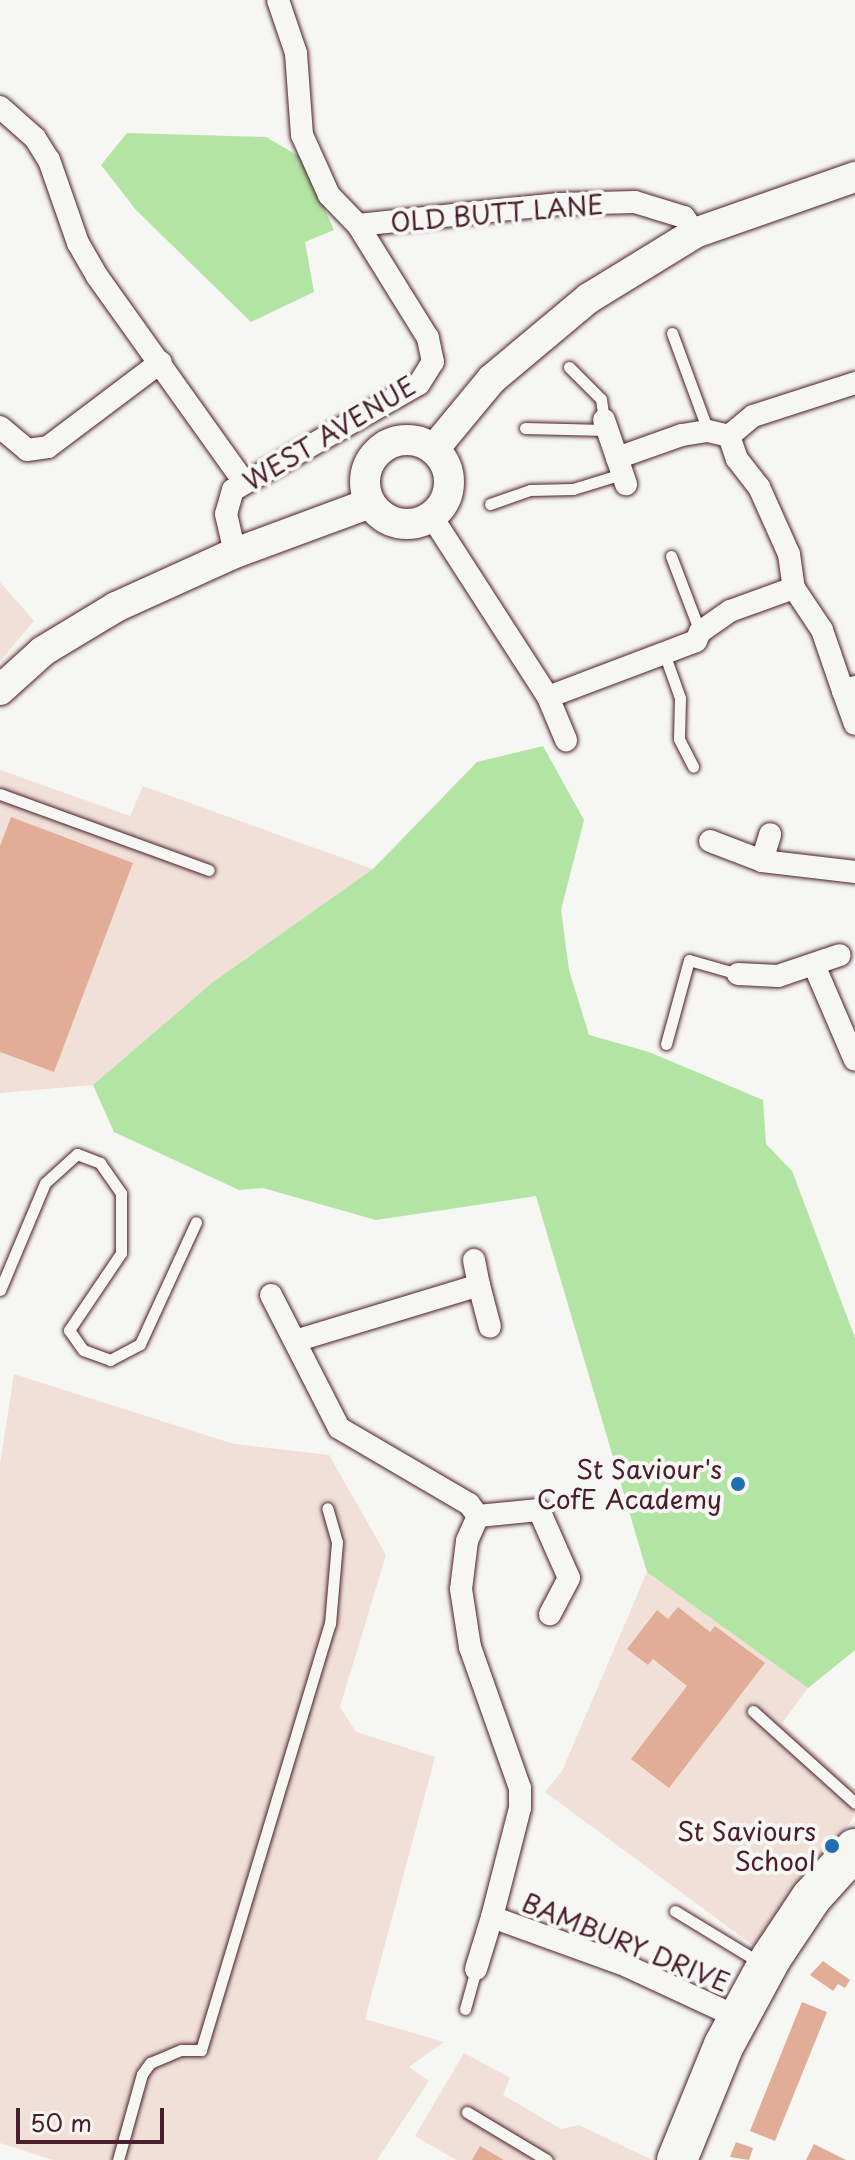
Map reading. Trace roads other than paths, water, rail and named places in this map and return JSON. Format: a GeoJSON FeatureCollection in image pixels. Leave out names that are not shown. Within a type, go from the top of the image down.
{"type":"FeatureCollection","features":[{"type":"Feature","properties":{"kind":"highway"},"geometry":{"type":"LineString","coordinates":[[677,2160],[739,2018],[766,1967],[811,1898],[855,1849]]}},
{"type":"Feature","properties":{"kind":"street","name":"OLD BUTT LANE"},"geometry":{"type":"LineString","coordinates":[[278,0],[296,53],[302,135],[329,195],[358,225],[428,338],[433,362]]}},
{"type":"Feature","properties":{"kind":"street"},"geometry":{"type":"LineString","coordinates":[[0,107],[42,149],[78,243],[244,482]]}},
{"type":"Feature","properties":{"kind":"street"},"geometry":{"type":"LineString","coordinates":[[434,449],[492,379],[589,298],[695,233],[855,177]]}},
{"type":"Feature","properties":{"kind":"street","name":"OLD BUTT LANE"},"geometry":{"type":"LineString","coordinates":[[358,225],[559,204],[635,202],[684,217],[695,233]]}},
{"type":"Feature","properties":{"kind":"street"},"geometry":{"type":"LineString","coordinates":[[0,427],[27,450],[48,447],[161,362]]}},
{"type":"Feature","properties":{"kind":"street","name":"WEST AVENUE"},"geometry":{"type":"LineString","coordinates":[[235,553],[226,514],[233,490],[419,384],[433,362]]}},
{"type":"Feature","properties":{"kind":"street"},"geometry":{"type":"LineString","coordinates":[[605,425],[622,472],[718,434],[753,416],[855,383]]}},
{"type":"Feature","properties":{"kind":"street"},"geometry":{"type":"LineString","coordinates":[[718,434],[759,487],[789,554],[794,588],[822,630],[849,689],[855,724]]}},
{"type":"Feature","properties":{"kind":"street"},"geometry":{"type":"LineString","coordinates":[[399,441],[434,449],[449,477],[445,500],[432,517],[406,524],[385,518],[370,503],[367,467],[380,450],[399,441]]}},
{"type":"Feature","properties":{"kind":"street"},"geometry":{"type":"LineString","coordinates":[[0,690],[43,651],[116,607],[235,553],[370,503]]}},
{"type":"Feature","properties":{"kind":"street"},"geometry":{"type":"LineString","coordinates":[[432,517],[548,697],[566,740]]}},
{"type":"Feature","properties":{"kind":"street"},"geometry":{"type":"LineString","coordinates":[[548,697],[696,641],[700,632],[730,611],[794,588]]}},
{"type":"Feature","properties":{"kind":"street"},"geometry":{"type":"LineString","coordinates":[[762,861],[770,834]]}},
{"type":"Feature","properties":{"kind":"street"},"geometry":{"type":"LineString","coordinates":[[710,841],[762,861],[855,872]]}},
{"type":"Feature","properties":{"kind":"street"},"geometry":{"type":"LineString","coordinates":[[738,974],[778,976],[840,955]]}},
{"type":"Feature","properties":{"kind":"street"},"geometry":{"type":"LineString","coordinates":[[814,965],[855,1060]]}},
{"type":"Feature","properties":{"kind":"street"},"geometry":{"type":"LineString","coordinates":[[474,1260],[490,1327]]}},
{"type":"Feature","properties":{"kind":"street"},"geometry":{"type":"LineString","coordinates":[[295,1341],[479,1285]]}},
{"type":"Feature","properties":{"kind":"street"},"geometry":{"type":"LineString","coordinates":[[271,1295],[339,1428],[469,1504],[478,1516],[539,1510],[569,1578],[550,1614]]}},
{"type":"Feature","properties":{"kind":"street","name":"BAMBURY DRIVE"},"geometry":{"type":"LineString","coordinates":[[476,1969],[520,1808],[520,1788],[470,1647],[461,1589],[467,1541],[478,1516]]}},
{"type":"Feature","properties":{"kind":"street","name":"BAMBURY DRIVE"},"geometry":{"type":"LineString","coordinates":[[492,1917],[627,1966],[739,2018]]}},
{"type":"Feature","properties":{"kind":"lane"},"geometry":{"type":"LineString","coordinates":[[672,333],[718,434]]}},
{"type":"Feature","properties":{"kind":"lane"},"geometry":{"type":"LineString","coordinates":[[525,428],[605,425],[601,399],[569,367]]}},
{"type":"Feature","properties":{"kind":"lane"},"geometry":{"type":"LineString","coordinates":[[490,504],[530,490],[573,489],[622,472]]}},
{"type":"Feature","properties":{"kind":"lane"},"geometry":{"type":"LineString","coordinates":[[671,556],[700,632]]}},
{"type":"Feature","properties":{"kind":"lane"},"geometry":{"type":"LineString","coordinates":[[664,653],[680,698],[679,739],[693,767]]}},
{"type":"Feature","properties":{"kind":"lane"},"geometry":{"type":"LineString","coordinates":[[0,794],[209,870]]}},
{"type":"Feature","properties":{"kind":"lane"},"geometry":{"type":"LineString","coordinates":[[666,1044],[689,960],[738,974]]}},
{"type":"Feature","properties":{"kind":"lane"},"geometry":{"type":"LineString","coordinates":[[0,1290],[45,1183],[77,1154],[86,1155],[113,1176],[121,1205],[121,1253],[69,1330],[83,1350],[110,1360],[140,1344],[196,1222]]}},
{"type":"Feature","properties":{"kind":"lane"},"geometry":{"type":"LineString","coordinates":[[118,2160],[142,2074],[150,2063],[181,2050],[201,2050],[330,1624],[337,1542],[327,1508]]}},
{"type":"Feature","properties":{"kind":"lane"},"geometry":{"type":"LineString","coordinates":[[753,1711],[855,1803]]}},
{"type":"Feature","properties":{"kind":"lane"},"geometry":{"type":"LineString","coordinates":[[675,1911],[766,1967]]}},
{"type":"Feature","properties":{"kind":"lane"},"geometry":{"type":"LineString","coordinates":[[465,2009],[476,1969]]}},
{"type":"Feature","properties":{"kind":"lane"},"geometry":{"type":"LineString","coordinates":[[467,2112],[547,2160]]}},
{"type":"Feature","properties":{"kind":"place","name":"St Saviour's CofE Academy"},"geometry":{"type":"Point","coordinates":[738,1484]}},
{"type":"Feature","properties":{"kind":"place","name":"St Saviours School"},"geometry":{"type":"Point","coordinates":[832,1846]}}]}
